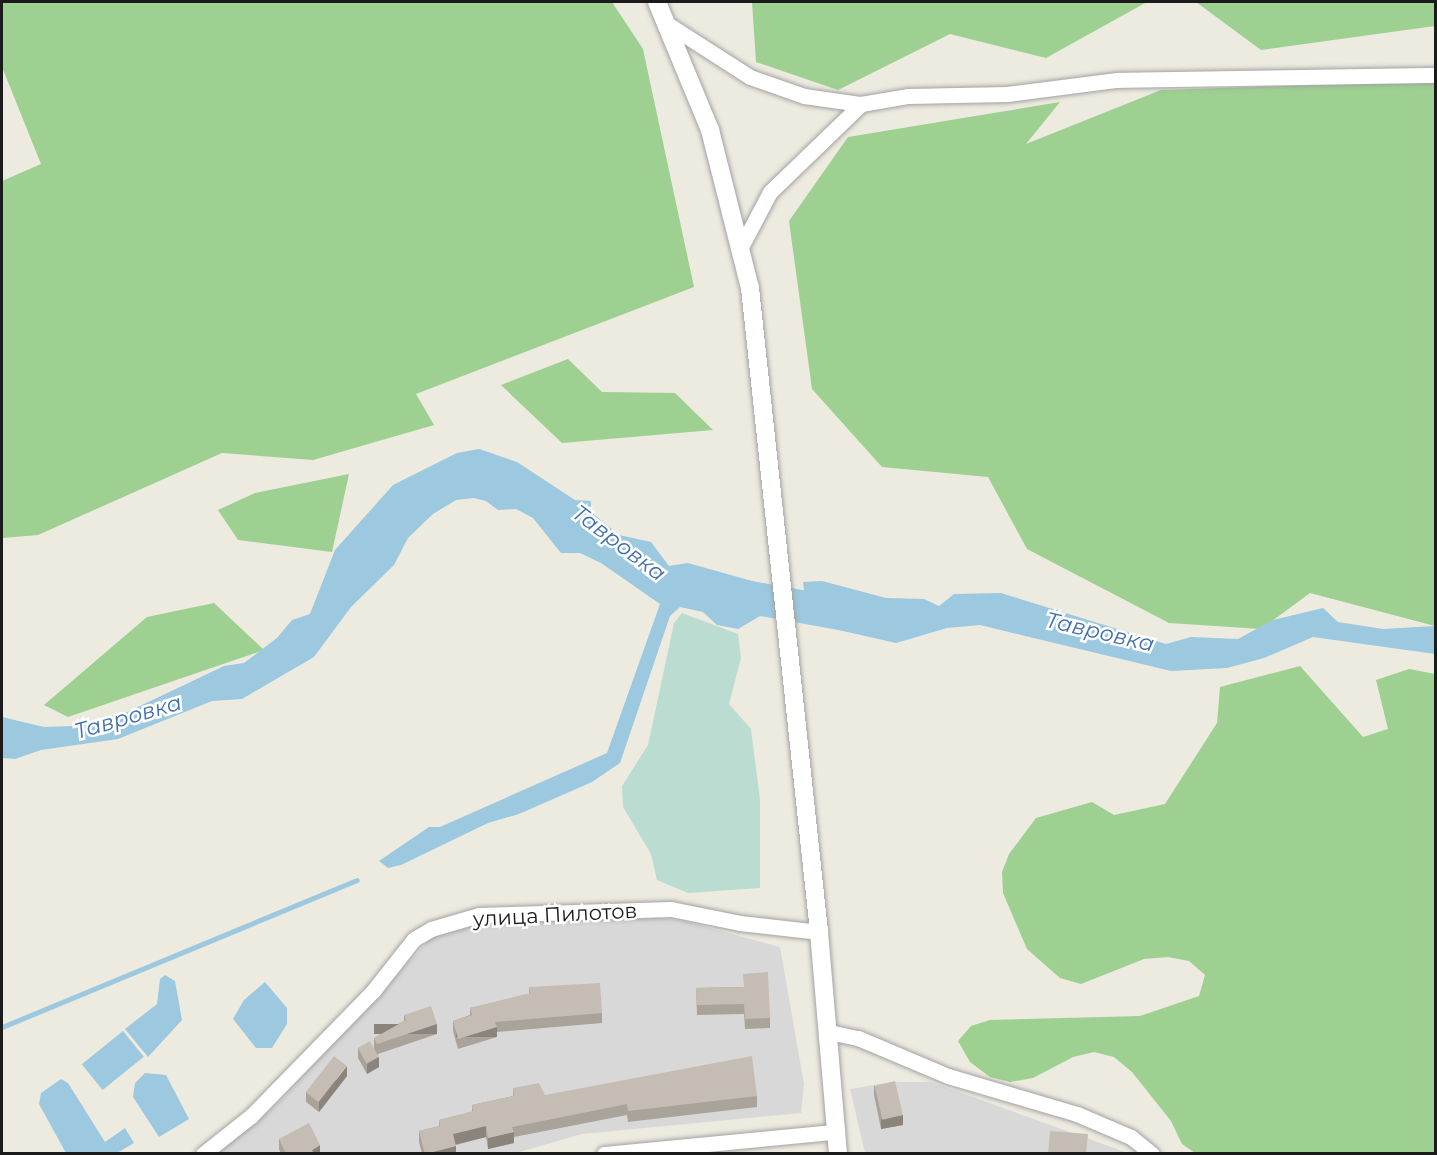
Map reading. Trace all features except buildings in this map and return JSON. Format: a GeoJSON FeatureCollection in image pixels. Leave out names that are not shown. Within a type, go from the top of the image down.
{"type":"FeatureCollection","features":[{"type":"Feature","properties":{"kind":"street"},"geometry":{"type":"LineString","coordinates":[[657,2],[669,25],[710,130],[742,245],[750,288],[769,485],[819,932],[829,1032],[834,1132],[838,1154]]}},
{"type":"Feature","properties":{"kind":"street"},"geometry":{"type":"LineString","coordinates":[[669,25],[750,77],[804,96],[861,104],[908,96],[1007,94],[1117,80],[1436,75]]}},
{"type":"Feature","properties":{"kind":"street"},"geometry":{"type":"LineString","coordinates":[[742,245],[770,192],[861,104]]}},
{"type":"Feature","properties":{"kind":"street","name":"улица Пилотов"},"geometry":{"type":"LineString","coordinates":[[203,1154],[251,1116],[373,991],[414,939],[431,929],[479,915],[671,909],[740,923],[819,932]]}},
{"type":"Feature","properties":{"kind":"street"},"geometry":{"type":"LineString","coordinates":[[829,1032],[858,1038],[948,1076],[1077,1114],[1131,1137],[1152,1154]]}},
{"type":"Feature","properties":{"kind":"street"},"geometry":{"type":"LineString","coordinates":[[604,1154],[680,1151],[834,1132]]}},
{"type":"Feature","properties":{"kind":"shaded area"},"geometry":{"type":"Polygon","coordinates":[[[682,613],[738,634],[741,658],[729,704],[751,729],[760,800],[760,888],[688,893],[657,880],[651,854],[623,807],[622,786],[648,745],[674,623],[682,613]]]}},
{"type":"Feature","properties":{"kind":"shaded area"},"geometry":{"type":"Polygon","coordinates":[[[660,918],[684,921],[780,947],[804,1084],[801,1113],[582,1134],[516,1153],[216,1154],[279,1102],[432,937],[463,924],[660,918]]]}},
{"type":"Feature","properties":{"kind":"shaded area"},"geometry":{"type":"Polygon","coordinates":[[[893,1082],[931,1082],[1128,1153],[865,1153],[850,1089],[893,1082]]]}},
{"type":"Feature","properties":{"kind":"green space"},"geometry":{"type":"Polygon","coordinates":[[[2,2],[612,2],[643,49],[694,287],[416,394],[434,425],[313,460],[222,453],[38,535],[2,538],[2,181],[41,164],[2,67],[2,2]]]}},
{"type":"Feature","properties":{"kind":"green space"},"geometry":{"type":"Polygon","coordinates":[[[752,2],[1147,2],[1046,58],[950,34],[838,90],[756,62],[752,2]]]}},
{"type":"Feature","properties":{"kind":"green space"},"geometry":{"type":"Polygon","coordinates":[[[1196,2],[1435,2],[1435,26],[1261,50],[1196,2]]]}},
{"type":"Feature","properties":{"kind":"green space"},"geometry":{"type":"Polygon","coordinates":[[[1435,81],[1435,626],[1310,593],[1261,629],[1169,623],[1027,549],[988,477],[882,467],[812,389],[789,221],[848,137],[1060,102],[1026,144],[1161,90],[1435,81]]]}},
{"type":"Feature","properties":{"kind":"green space"},"geometry":{"type":"Polygon","coordinates":[[[568,359],[602,392],[675,393],[713,430],[562,443],[501,385],[568,359]]]}},
{"type":"Feature","properties":{"kind":"green space"},"geometry":{"type":"Polygon","coordinates":[[[349,474],[332,552],[238,540],[218,510],[255,493],[349,474]]]}},
{"type":"Feature","properties":{"kind":"green space"},"geometry":{"type":"Polygon","coordinates":[[[214,603],[264,650],[68,717],[44,705],[147,617],[214,603]]]}},
{"type":"Feature","properties":{"kind":"green space"},"geometry":{"type":"Polygon","coordinates":[[[1300,666],[1363,737],[1388,729],[1376,680],[1409,669],[1435,674],[1435,1153],[1195,1153],[1182,1144],[1171,1121],[1132,1072],[1114,1057],[1094,1052],[1073,1057],[1033,1078],[1010,1082],[990,1077],[970,1062],[958,1041],[971,1026],[990,1020],[1140,1016],[1199,996],[1205,975],[1189,961],[1168,957],[1144,959],[1081,984],[1060,978],[1027,949],[1003,893],[1002,872],[1009,854],[1036,818],[1092,802],[1114,815],[1165,804],[1217,723],[1220,687],[1300,666]]]}},
{"type":"Feature","properties":{"kind":"water"},"geometry":{"type":"Polygon","coordinates":[[[479,449],[517,462],[575,500],[591,501],[591,512],[619,535],[651,542],[669,566],[688,563],[759,583],[762,615],[738,629],[717,625],[703,612],[680,607],[670,616],[620,763],[592,782],[519,814],[488,823],[401,865],[388,868],[379,861],[429,827],[440,827],[607,753],[660,604],[601,563],[580,553],[561,553],[533,518],[516,509],[498,510],[486,501],[474,498],[456,500],[433,514],[408,538],[394,565],[351,607],[314,657],[242,699],[212,701],[118,739],[41,750],[15,759],[2,758],[2,717],[44,727],[72,726],[121,715],[224,666],[244,663],[277,638],[292,620],[310,614],[335,550],[393,485],[457,453],[479,449]]]}},
{"type":"Feature","properties":{"kind":"water"},"geometry":{"type":"Polygon","coordinates":[[[822,581],[886,598],[924,599],[939,606],[954,594],[1001,593],[1166,644],[1191,637],[1238,639],[1273,620],[1323,608],[1338,622],[1383,629],[1435,626],[1435,654],[1313,637],[1264,658],[1227,668],[1171,671],[980,625],[947,628],[896,643],[808,623],[803,582],[822,581]]]}},
{"type":"Feature","properties":{"kind":"water"},"geometry":{"type":"Polygon","coordinates":[[[165,975],[175,981],[182,1020],[148,1057],[125,1029],[157,1004],[160,979],[165,975]]]}},
{"type":"Feature","properties":{"kind":"water"},"geometry":{"type":"Polygon","coordinates":[[[265,982],[287,1008],[287,1024],[272,1048],[256,1048],[233,1019],[244,1000],[265,982]]]}},
{"type":"Feature","properties":{"kind":"water"},"geometry":{"type":"Polygon","coordinates":[[[123,1031],[144,1057],[103,1090],[82,1064],[123,1031]]]}},
{"type":"Feature","properties":{"kind":"water"},"geometry":{"type":"Polygon","coordinates":[[[145,1073],[166,1075],[189,1119],[159,1137],[133,1097],[135,1083],[145,1073]]]}},
{"type":"Feature","properties":{"kind":"water"},"geometry":{"type":"Polygon","coordinates":[[[61,1079],[68,1083],[105,1142],[125,1128],[134,1143],[117,1153],[66,1153],[39,1104],[41,1093],[61,1079]]]}},
{"type":"Feature","properties":{"kind":"waterway","name":"Тавровка"},"geometry":{"type":"LineString","coordinates":[[716,591],[851,615]]}},
{"type":"Feature","properties":{"kind":"waterway"},"geometry":{"type":"LineString","coordinates":[[2,1027],[357,880]]}}]}
